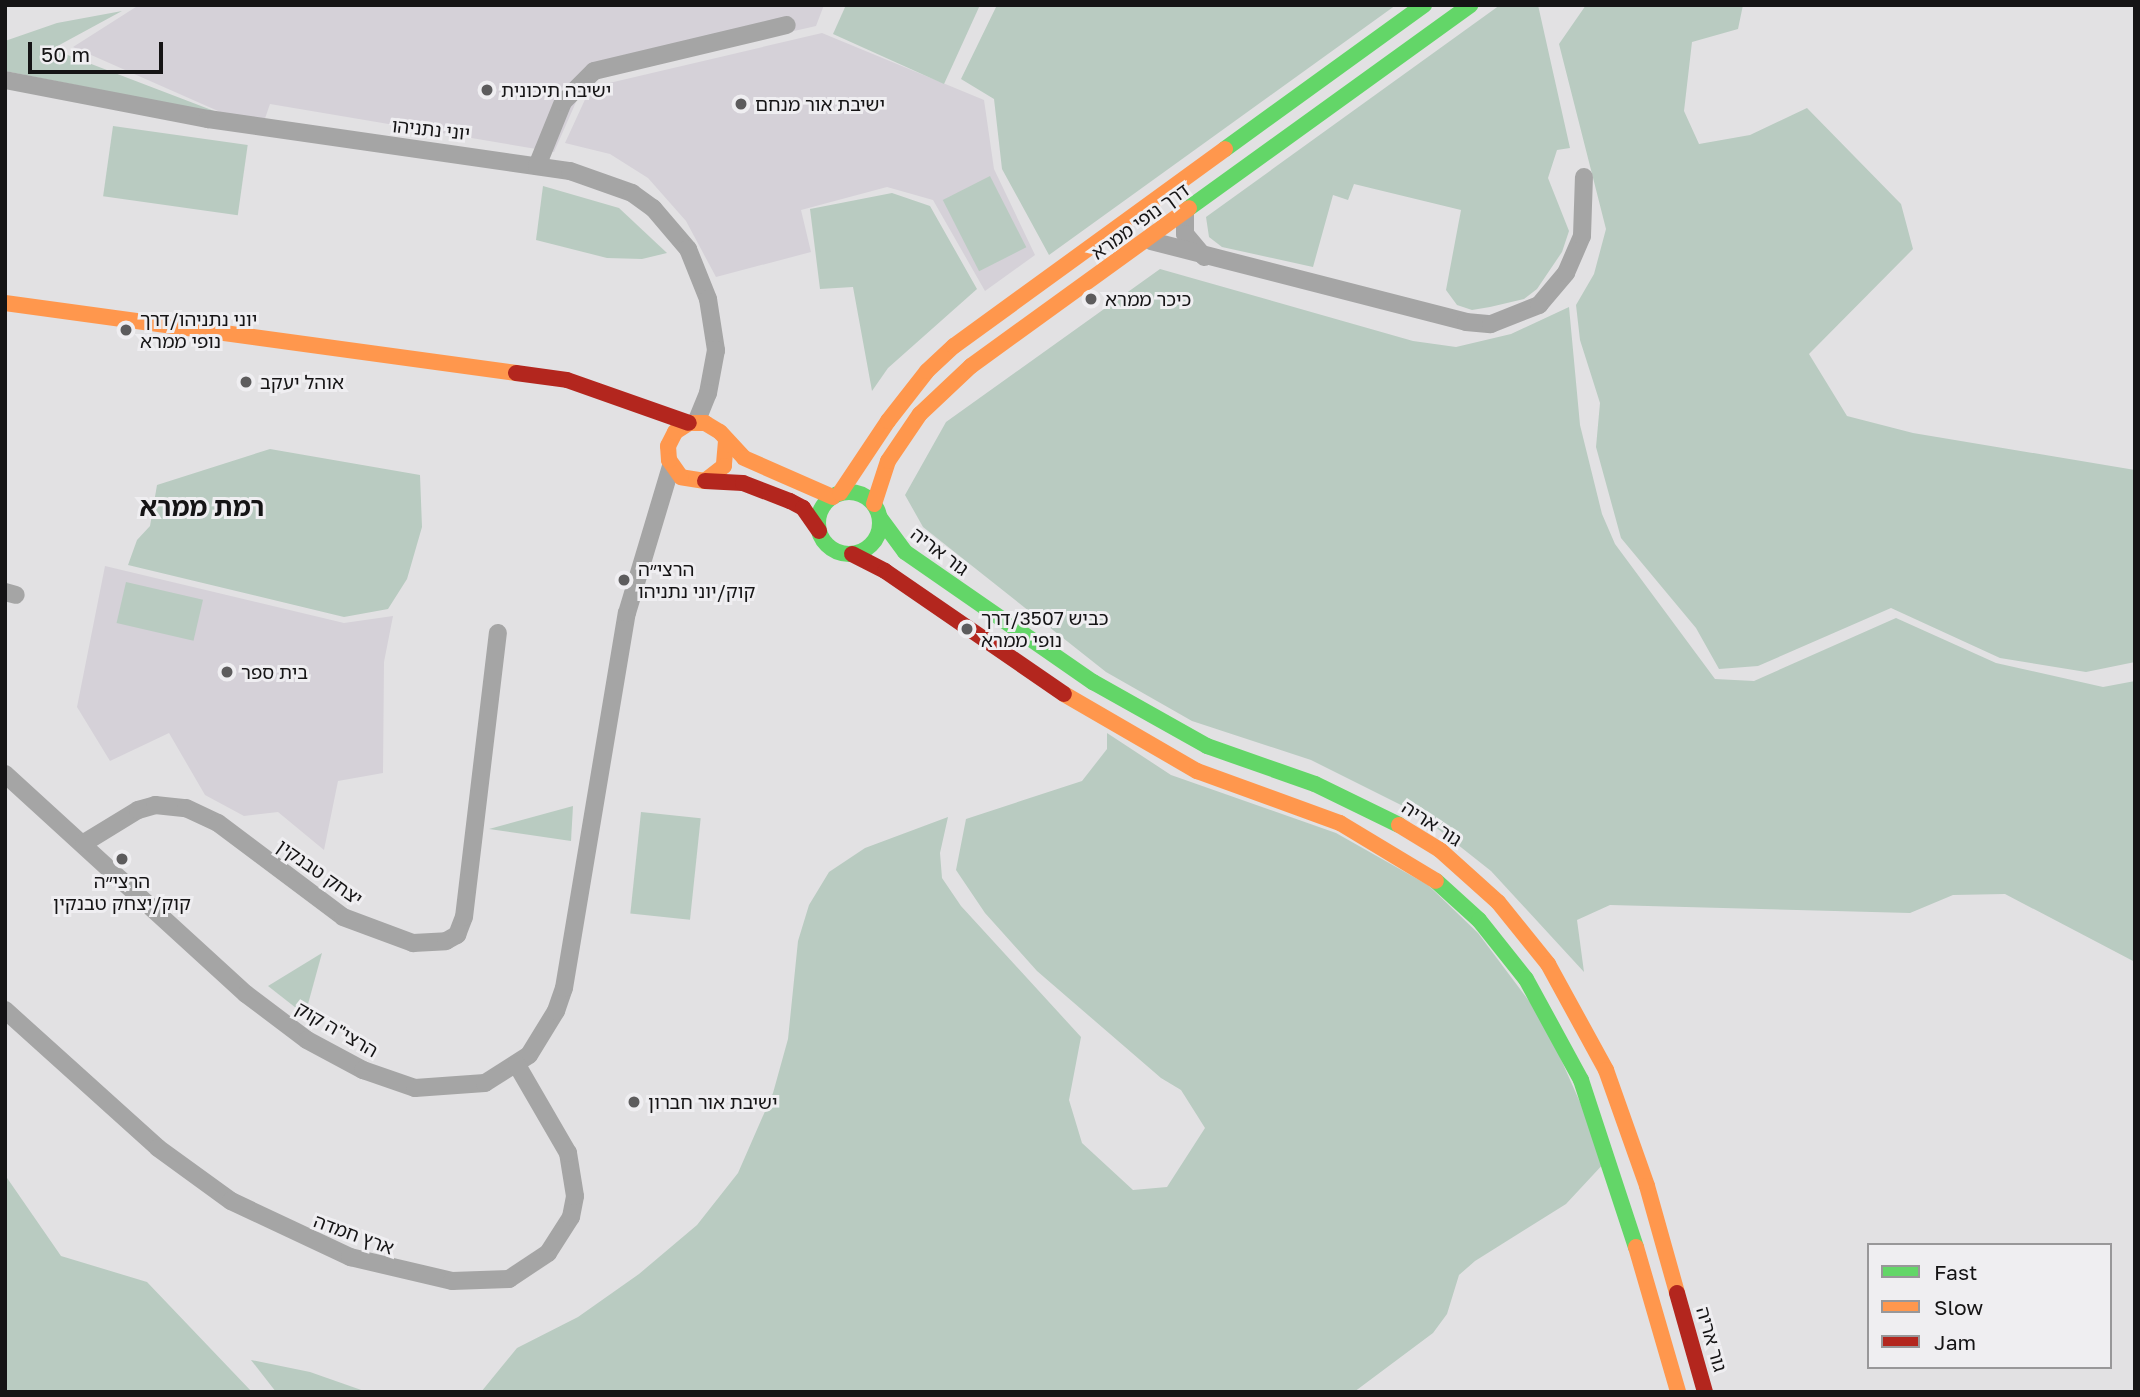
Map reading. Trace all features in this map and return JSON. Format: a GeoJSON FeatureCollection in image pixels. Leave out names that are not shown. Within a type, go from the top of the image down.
{"type":"FeatureCollection","features":[{"type":"Feature","properties":{"kind":"main road","name":"דרך נופי ממרא"},"geometry":{"type":"LineString","coordinates":[[836,495],[894,412],[954,346],[1424,5]]}},
{"type":"Feature","properties":{"kind":"main road","name":"דרך נופי ממרא"},"geometry":{"type":"LineString","coordinates":[[877,511],[888,461],[920,414],[971,366],[1151,240],[1470,5]]}},
{"type":"Feature","properties":{"kind":"main road"},"geometry":{"type":"LineString","coordinates":[[5,303],[515,371],[592,387],[723,436],[744,458],[836,495],[859,493],[877,511],[870,546],[852,554]]}},
{"type":"Feature","properties":{"kind":"main road"},"geometry":{"type":"LineString","coordinates":[[592,387],[651,427],[681,477],[743,484],[803,508],[831,549],[852,554],[885,571],[1079,704],[1197,771],[1340,822],[1425,871],[1479,920],[1526,979],[1581,1080],[1614,1169],[1678,1392]]}},
{"type":"Feature","properties":{"kind":"main road"},"geometry":{"type":"LineString","coordinates":[[669,460],[671,438],[693,423]]}},
{"type":"Feature","properties":{"kind":"main road"},"geometry":{"type":"LineString","coordinates":[[700,481],[724,466],[723,436]]}},
{"type":"Feature","properties":{"kind":"main road"},"geometry":{"type":"LineString","coordinates":[[819,531],[820,512],[836,495]]}},
{"type":"Feature","properties":{"kind":"main road","name":"גור אריה"},"geometry":{"type":"LineString","coordinates":[[877,511],[891,540],[915,560],[1093,682],[1207,746],[1315,784],[1384,816],[1440,850],[1499,902],[1548,964],[1606,1070],[1647,1186],[1705,1392]]}},
{"type":"Feature","properties":{"kind":"street"},"geometry":{"type":"LineString","coordinates":[[537,166],[563,102],[594,71],[787,25]]}},
{"type":"Feature","properties":{"kind":"street","name":"יוני נתניהו"},"geometry":{"type":"LineString","coordinates":[[5,80],[208,119],[537,166],[604,180],[632,193],[670,226],[688,248],[708,299],[716,350],[710,384]]}},
{"type":"Feature","properties":{"kind":"street"},"geometry":{"type":"LineString","coordinates":[[1151,240],[1204,257],[1466,322],[1500,322],[1539,305],[1566,273],[1582,236],[1584,177]]}},
{"type":"Feature","properties":{"kind":"street"},"geometry":{"type":"LineString","coordinates":[[1185,215],[1185,234],[1204,257]]}},
{"type":"Feature","properties":{"kind":"street"},"geometry":{"type":"LineString","coordinates":[[693,423],[710,384]]}},
{"type":"Feature","properties":{"kind":"street"},"geometry":{"type":"LineString","coordinates":[[710,384],[723,436]]}},
{"type":"Feature","properties":{"kind":"street","name":"הרצי\"ה קוק"},"geometry":{"type":"LineString","coordinates":[[5,774],[246,994],[336,1057],[415,1088],[439,1089],[485,1083],[529,1055],[556,1011],[571,961],[627,613],[651,534],[669,460]]}},
{"type":"Feature","properties":{"kind":"street","name":"הרצי\"ה קוק"},"geometry":{"type":"LineString","coordinates":[[651,534],[676,496],[700,481]]}},
{"type":"Feature","properties":{"kind":"street","name":"יצחק טבנקין"},"geometry":{"type":"LineString","coordinates":[[84,844],[138,810],[155,805],[186,808],[218,823],[343,917],[413,943],[446,942],[457,935],[464,918],[498,633]]}},
{"type":"Feature","properties":{"kind":"street","name":"ארץ חמדה"},"geometry":{"type":"LineString","coordinates":[[5,1010],[158,1148],[240,1206],[350,1257],[452,1281],[509,1279],[548,1253],[571,1217],[575,1196],[568,1153],[517,1065]]}},
{"type":"Feature","properties":{"kind":"shaded area"},"geometry":{"type":"Polygon","coordinates":[[[139,5],[824,5],[816,26],[602,75],[580,93],[554,152],[270,104],[261,130],[73,47],[139,5]]]}},
{"type":"Feature","properties":{"kind":"shaded area"},"geometry":{"type":"Polygon","coordinates":[[[822,33],[984,100],[994,169],[1035,255],[985,291],[933,200],[887,187],[801,210],[811,252],[716,277],[686,221],[648,178],[610,154],[565,143],[588,93],[605,84],[822,33]]]}},
{"type":"Feature","properties":{"kind":"shaded area"},"geometry":{"type":"Polygon","coordinates":[[[105,566],[344,623],[393,616],[384,662],[383,773],[338,781],[324,850],[278,812],[244,816],[205,795],[169,733],[110,761],[77,707],[105,566]]]}},
{"type":"Feature","properties":{"kind":"green space"},"geometry":{"type":"Polygon","coordinates":[[[846,5],[980,5],[944,84],[833,34],[846,5]]]}},
{"type":"Feature","properties":{"kind":"green space"},"geometry":{"type":"Polygon","coordinates":[[[997,5],[1396,5],[1049,255],[1002,169],[994,99],[961,79],[997,5]]]}},
{"type":"Feature","properties":{"kind":"green space"},"geometry":{"type":"Polygon","coordinates":[[[1500,5],[1538,5],[1570,148],[1557,150],[1548,178],[1569,231],[1562,252],[1537,289],[1524,299],[1490,307],[1472,310],[1457,305],[1446,290],[1461,210],[1354,184],[1348,200],[1333,195],[1313,267],[1222,247],[1209,237],[1206,217],[1500,5]]]}},
{"type":"Feature","properties":{"kind":"green space"},"geometry":{"type":"Polygon","coordinates":[[[1586,5],[1743,5],[1738,29],[1692,42],[1684,111],[1699,144],[1750,135],[1807,108],[1901,204],[1913,249],[1809,354],[1847,416],[1913,433],[2135,470],[2135,662],[2086,672],[2000,658],[1891,608],[1758,666],[1719,669],[1696,628],[1621,538],[1596,447],[1600,403],[1580,340],[1576,305],[1594,274],[1606,229],[1559,44],[1586,5]]]}},
{"type":"Feature","properties":{"kind":"green space"},"geometry":{"type":"Polygon","coordinates":[[[122,11],[52,49],[222,114],[5,71],[5,41],[57,23],[122,11]]]}},
{"type":"Feature","properties":{"kind":"green space"},"geometry":{"type":"Polygon","coordinates":[[[113,126],[248,145],[238,215],[103,196],[113,126]]]}},
{"type":"Feature","properties":{"kind":"green space"},"geometry":{"type":"Polygon","coordinates":[[[990,176],[1026,247],[979,271],[943,200],[990,176]]]}},
{"type":"Feature","properties":{"kind":"green space"},"geometry":{"type":"Polygon","coordinates":[[[543,186],[619,208],[667,253],[642,259],[607,258],[536,240],[543,186]]]}},
{"type":"Feature","properties":{"kind":"green space"},"geometry":{"type":"Polygon","coordinates":[[[892,193],[930,206],[977,289],[888,368],[872,391],[853,287],[820,289],[810,209],[892,193]]]}},
{"type":"Feature","properties":{"kind":"green space"},"geometry":{"type":"Polygon","coordinates":[[[1160,269],[1413,341],[1456,347],[1511,334],[1569,307],[1580,425],[1602,514],[1615,544],[1715,679],[1754,681],[1896,618],[1996,663],[2103,687],[2135,681],[2135,962],[2005,894],[1953,895],[1910,913],[1610,905],[1577,920],[1584,972],[1491,871],[1419,814],[1311,760],[1192,721],[1106,672],[923,527],[905,495],[946,422],[1160,269]]]}},
{"type":"Feature","properties":{"kind":"green space"},"geometry":{"type":"Polygon","coordinates":[[[270,449],[420,475],[422,527],[407,579],[388,609],[344,617],[128,565],[137,540],[150,526],[157,485],[270,449]]]}},
{"type":"Feature","properties":{"kind":"green space"},"geometry":{"type":"Polygon","coordinates":[[[126,582],[203,600],[194,641],[117,623],[126,582]]]}},
{"type":"Feature","properties":{"kind":"green space"},"geometry":{"type":"Polygon","coordinates":[[[1107,733],[1171,775],[1336,833],[1428,885],[1478,933],[1544,1021],[1606,1161],[1566,1204],[1475,1261],[1459,1275],[1447,1314],[1433,1333],[1354,1392],[481,1392],[517,1348],[578,1317],[639,1274],[697,1225],[738,1173],[773,1093],[788,1039],[798,941],[809,905],[829,872],[865,848],[948,817],[940,853],[942,878],[961,906],[1081,1037],[1069,1100],[1082,1143],[1133,1190],[1167,1187],[1205,1128],[1181,1090],[1161,1078],[1037,971],[985,913],[956,870],[966,819],[1082,781],[1107,749],[1107,733]]]}},
{"type":"Feature","properties":{"kind":"green space"},"geometry":{"type":"Polygon","coordinates":[[[573,806],[571,841],[489,829],[573,806]]]}},
{"type":"Feature","properties":{"kind":"green space"},"geometry":{"type":"Polygon","coordinates":[[[641,812],[701,818],[690,920],[630,913],[641,812]]]}},
{"type":"Feature","properties":{"kind":"green space"},"geometry":{"type":"Polygon","coordinates":[[[322,953],[305,1015],[268,986],[322,953]]]}},
{"type":"Feature","properties":{"kind":"green space"},"geometry":{"type":"Polygon","coordinates":[[[5,1175],[61,1256],[147,1282],[252,1392],[5,1392],[5,1175]]]}},
{"type":"Feature","properties":{"kind":"green space"},"geometry":{"type":"Polygon","coordinates":[[[251,1360],[310,1372],[367,1392],[276,1392],[251,1360]]]}},
{"type":"Feature","properties":{"kind":"traffic: fast"},"geometry":{"type":"LineString","coordinates":[[1225,149],[1424,5]]}},
{"type":"Feature","properties":{"kind":"traffic: fast"},"geometry":{"type":"LineString","coordinates":[[1189,208],[1470,5]]}},
{"type":"Feature","properties":{"kind":"traffic: fast"},"geometry":{"type":"LineString","coordinates":[[849,492],[861,494],[871,501],[878,511],[880,523],[878,535],[871,545],[861,552],[849,554],[837,552],[827,545],[820,535],[818,523],[820,511],[827,501],[837,494],[849,492]]}},
{"type":"Feature","properties":{"kind":"traffic: fast"},"geometry":{"type":"LineString","coordinates":[[880,518],[905,552],[1093,682],[1207,746],[1315,784],[1399,825]]}},
{"type":"Feature","properties":{"kind":"traffic: fast"},"geometry":{"type":"LineString","coordinates":[[1436,881],[1479,920],[1526,979],[1581,1080],[1636,1247]]}},
{"type":"Feature","properties":{"kind":"traffic: slow"},"geometry":{"type":"LineString","coordinates":[[840,493],[888,421],[927,371],[954,346],[1225,149]]}},
{"type":"Feature","properties":{"kind":"traffic: slow"},"geometry":{"type":"LineString","coordinates":[[874,504],[888,461],[920,414],[971,366],[1189,208]]}},
{"type":"Feature","properties":{"kind":"traffic: slow"},"geometry":{"type":"LineString","coordinates":[[5,303],[516,373]]}},
{"type":"Feature","properties":{"kind":"traffic: slow"},"geometry":{"type":"LineString","coordinates":[[726,441],[724,466],[705,481],[681,477],[669,460],[668,446],[675,432],[689,423],[705,423],[720,432],[744,458],[833,497]]}},
{"type":"Feature","properties":{"kind":"traffic: slow"},"geometry":{"type":"LineString","coordinates":[[1064,694],[1197,771],[1340,823],[1436,881]]}},
{"type":"Feature","properties":{"kind":"traffic: slow"},"geometry":{"type":"LineString","coordinates":[[1399,825],[1440,850],[1498,902],[1548,964],[1606,1070],[1647,1186],[1677,1293]]}},
{"type":"Feature","properties":{"kind":"traffic: slow"},"geometry":{"type":"LineString","coordinates":[[1636,1247],[1678,1392]]}},
{"type":"Feature","properties":{"kind":"traffic: jam"},"geometry":{"type":"LineString","coordinates":[[516,373],[567,380],[689,423]]}},
{"type":"Feature","properties":{"kind":"traffic: jam"},"geometry":{"type":"LineString","coordinates":[[705,481],[743,483],[790,501],[803,508],[819,531]]}},
{"type":"Feature","properties":{"kind":"traffic: jam"},"geometry":{"type":"LineString","coordinates":[[852,554],[885,571],[1064,694]]}},
{"type":"Feature","properties":{"kind":"traffic: jam"},"geometry":{"type":"LineString","coordinates":[[1677,1293],[1705,1392]]}},
{"type":"Feature","properties":{"kind":"place","name":"ישיבה תיכונית"},"geometry":{"type":"Point","coordinates":[487,90]}},
{"type":"Feature","properties":{"kind":"place","name":"ישיבת אור מנחם"},"geometry":{"type":"Point","coordinates":[741,104]}},
{"type":"Feature","properties":{"kind":"place","name":"כיכר ממרא"},"geometry":{"type":"Point","coordinates":[1091,299]}},
{"type":"Feature","properties":{"kind":"place","name":"יוני נתניהו/דרך נופי ממרא"},"geometry":{"type":"Point","coordinates":[126,330]}},
{"type":"Feature","properties":{"kind":"place","name":"אוהל יעקב"},"geometry":{"type":"Point","coordinates":[246,382]}},
{"type":"Feature","properties":{"kind":"place","name":"הרצי״ה קוק/יוני נתניהו"},"geometry":{"type":"Point","coordinates":[624,580]}},
{"type":"Feature","properties":{"kind":"place","name":"כביש 3507/דרך נופי ממרא"},"geometry":{"type":"Point","coordinates":[967,629]}},
{"type":"Feature","properties":{"kind":"place","name":"בית ספר"},"geometry":{"type":"Point","coordinates":[227,672]}},
{"type":"Feature","properties":{"kind":"place","name":"הרצי״ה קוק/יצחק טבנקין"},"geometry":{"type":"Point","coordinates":[122,859]}},
{"type":"Feature","properties":{"kind":"place","name":"ישיבת אור חברון"},"geometry":{"type":"Point","coordinates":[634,1102]}},
{"type":"Feature","properties":{"kind":"district","name":"רמת ממרא"},"geometry":{"type":"Point","coordinates":[202,507]}}]}
